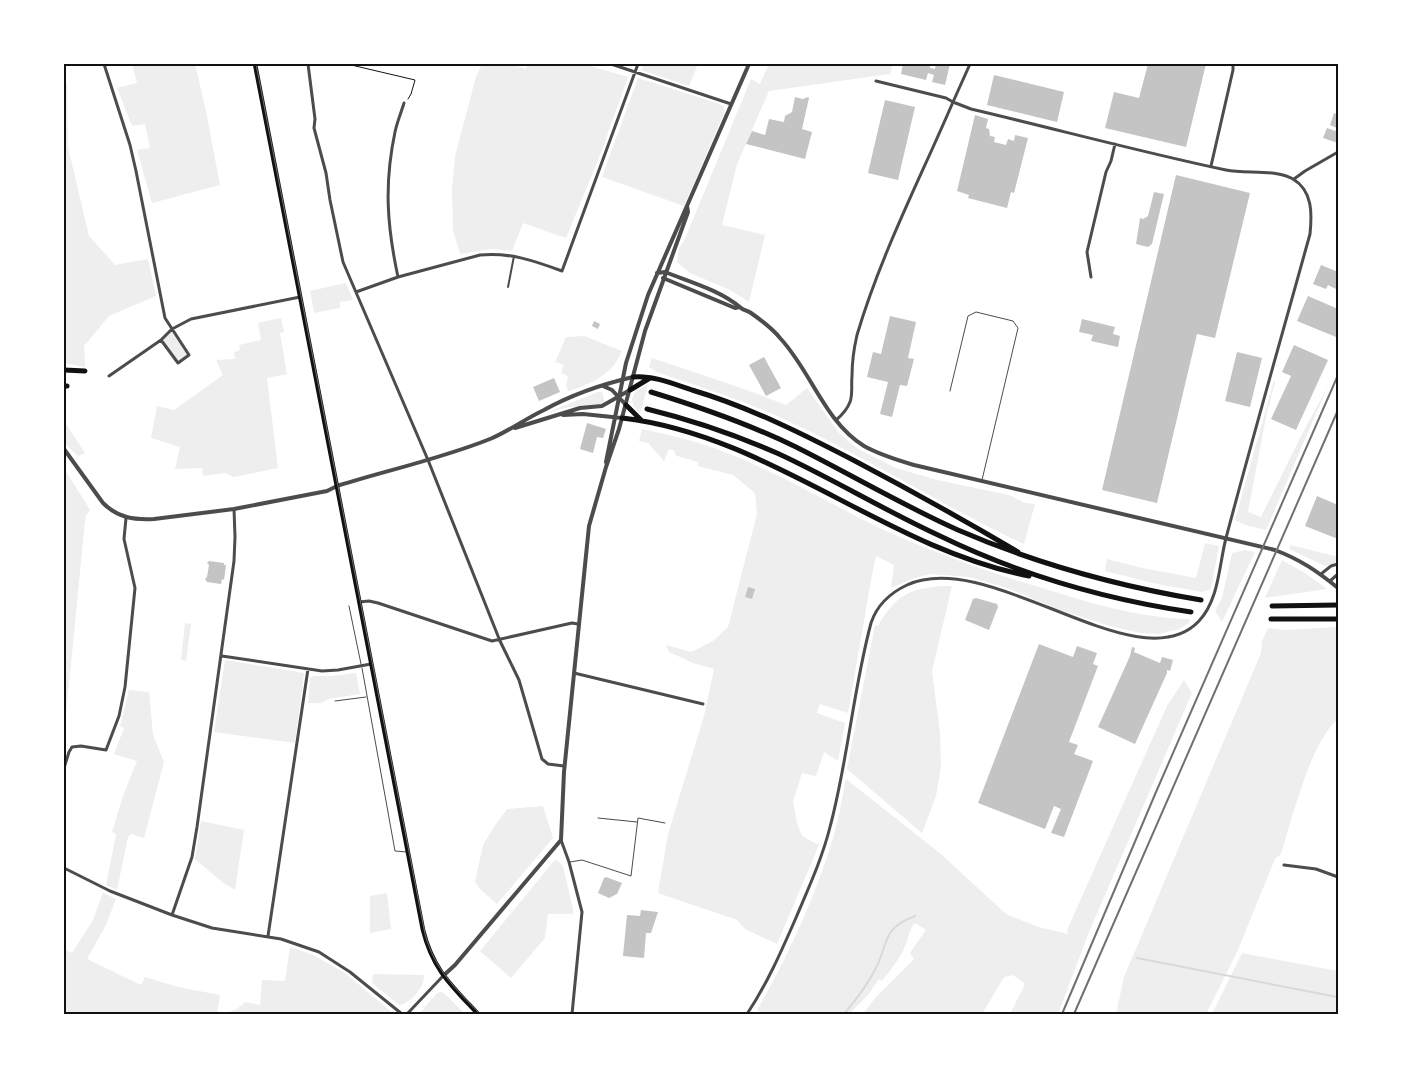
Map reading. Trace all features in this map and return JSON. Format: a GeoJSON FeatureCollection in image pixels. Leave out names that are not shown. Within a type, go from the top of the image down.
{"type":"FeatureCollection","features":[{"type":"Feature","properties":{"kind":"highway"},"geometry":{"type":"LineString","coordinates":[[64,370],[85,371]]}},
{"type":"Feature","properties":{"kind":"highway"},"geometry":{"type":"LineString","coordinates":[[633,377],[651,378],[726,401],[766,418],[904,486],[1029,558]]}},
{"type":"Feature","properties":{"kind":"highway"},"geometry":{"type":"LineString","coordinates":[[630,390],[651,378]]}},
{"type":"Feature","properties":{"kind":"highway"},"geometry":{"type":"LineString","coordinates":[[651,392],[717,413],[756,429],[950,526],[1029,558],[1121,585],[1201,600]]}},
{"type":"Feature","properties":{"kind":"highway"},"geometry":{"type":"LineString","coordinates":[[626,405],[641,420]]}},
{"type":"Feature","properties":{"kind":"highway"},"geometry":{"type":"LineString","coordinates":[[647,409],[693,421],[779,454],[937,535],[996,561],[1047,579],[1117,598],[1191,612]]}},
{"type":"Feature","properties":{"kind":"highway"},"geometry":{"type":"LineString","coordinates":[[622,418],[641,420],[689,433],[754,457],[831,494],[900,531],[999,570],[1047,579]]}},
{"type":"Feature","properties":{"kind":"highway"},"geometry":{"type":"LineString","coordinates":[[1272,606],[1338,605]]}},
{"type":"Feature","properties":{"kind":"highway"},"geometry":{"type":"LineString","coordinates":[[1271,619],[1338,619]]}},
{"type":"Feature","properties":{"kind":"main road"},"geometry":{"type":"LineString","coordinates":[[255,64],[425,940],[433,961],[443,976],[478,1014]]}},
{"type":"Feature","properties":{"kind":"street"},"geometry":{"type":"LineString","coordinates":[[104,64],[130,145],[166,318],[189,355],[178,363],[161,340]]}},
{"type":"Feature","properties":{"kind":"street"},"geometry":{"type":"LineString","coordinates":[[308,64],[315,119],[314,128],[326,173],[343,262],[428,460],[500,641],[519,680],[542,759],[548,764],[564,766]]}},
{"type":"Feature","properties":{"kind":"street"},"geometry":{"type":"LineString","coordinates":[[611,64],[731,104]]}},
{"type":"Feature","properties":{"kind":"street"},"geometry":{"type":"LineString","coordinates":[[356,292],[398,277],[480,255],[514,256],[539,262],[562,271],[638,64]]}},
{"type":"Feature","properties":{"kind":"street"},"geometry":{"type":"LineString","coordinates":[[606,467],[606,455],[623,379],[648,295],[749,64]]}},
{"type":"Feature","properties":{"kind":"street"},"geometry":{"type":"LineString","coordinates":[[836,420],[845,412],[850,402],[852,365],[857,337],[874,284],[970,64]]}},
{"type":"Feature","properties":{"kind":"street"},"geometry":{"type":"LineString","coordinates":[[1211,166],[1233,64]]}},
{"type":"Feature","properties":{"kind":"street"},"geometry":{"type":"LineString","coordinates":[[747,1014],[769,977],[823,853],[843,769],[869,630],[876,611],[886,598],[896,590],[933,578],[960,580],[991,586],[1095,626],[1145,638],[1171,637],[1191,629],[1202,619],[1215,591],[1226,538],[1310,234],[1312,219],[1309,198],[1300,184],[1287,176],[1233,171],[1115,144],[971,109],[946,98],[876,81]]}},
{"type":"Feature","properties":{"kind":"street"},"geometry":{"type":"LineString","coordinates":[[398,277],[389,229],[388,188],[392,147],[404,103]]}},
{"type":"Feature","properties":{"kind":"street"},"geometry":{"type":"LineString","coordinates":[[1092,277],[1087,252],[1106,172],[1115,144]]}},
{"type":"Feature","properties":{"kind":"street"},"geometry":{"type":"LineString","coordinates":[[1294,180],[1305,170],[1338,152]]}},
{"type":"Feature","properties":{"kind":"street"},"geometry":{"type":"LineString","coordinates":[[572,1014],[582,912],[569,862],[561,840],[561,803],[587,540],[645,332],[688,212],[687,206]]}},
{"type":"Feature","properties":{"kind":"street"},"geometry":{"type":"LineString","coordinates":[[508,287],[514,256]]}},
{"type":"Feature","properties":{"kind":"street"},"geometry":{"type":"LineString","coordinates":[[658,273],[665,272],[714,291],[738,303],[740,308]]}},
{"type":"Feature","properties":{"kind":"street"},"geometry":{"type":"LineString","coordinates":[[658,273],[663,278],[735,308],[740,308],[761,320],[780,336],[836,420],[857,441],[877,452],[914,464],[1275,550],[1303,562],[1322,574],[1338,588]]}},
{"type":"Feature","properties":{"kind":"street"},"geometry":{"type":"LineString","coordinates":[[109,376],[161,340],[172,330],[191,319],[300,297]]}},
{"type":"Feature","properties":{"kind":"street"},"geometry":{"type":"LineString","coordinates":[[506,432],[545,409],[603,386],[633,377]]}},
{"type":"Feature","properties":{"kind":"street"},"geometry":{"type":"LineString","coordinates":[[603,386],[612,390],[626,405]]}},
{"type":"Feature","properties":{"kind":"street"},"geometry":{"type":"LineString","coordinates":[[64,449],[103,503],[111,510],[126,518],[154,519],[234,510],[327,491],[337,486],[428,460],[554,416],[580,408],[602,406],[630,390]]}},
{"type":"Feature","properties":{"kind":"street"},"geometry":{"type":"LineString","coordinates":[[554,416],[583,414],[622,418]]}},
{"type":"Feature","properties":{"kind":"street"},"geometry":{"type":"LineString","coordinates":[[172,915],[192,857],[234,562],[236,537],[234,510]]}},
{"type":"Feature","properties":{"kind":"street"},"geometry":{"type":"LineString","coordinates":[[64,768],[72,747],[81,746],[106,750],[119,716],[127,670],[135,588],[124,539],[126,518]]}},
{"type":"Feature","properties":{"kind":"street"},"geometry":{"type":"LineString","coordinates":[[1322,574],[1331,566],[1338,564]]}},
{"type":"Feature","properties":{"kind":"street"},"geometry":{"type":"LineString","coordinates":[[1330,582],[1338,574]]}},
{"type":"Feature","properties":{"kind":"street"},"geometry":{"type":"LineString","coordinates":[[359,602],[369,601],[378,603],[492,641],[500,641],[572,623],[578,624]]}},
{"type":"Feature","properties":{"kind":"street"},"geometry":{"type":"LineString","coordinates":[[222,656],[308,669],[338,670],[371,664]]}},
{"type":"Feature","properties":{"kind":"street"},"geometry":{"type":"LineString","coordinates":[[268,936],[308,669]]}},
{"type":"Feature","properties":{"kind":"street"},"geometry":{"type":"LineString","coordinates":[[574,673],[703,704]]}},
{"type":"Feature","properties":{"kind":"street"},"geometry":{"type":"LineString","coordinates":[[407,1014],[455,966],[561,840]]}},
{"type":"Feature","properties":{"kind":"street"},"geometry":{"type":"LineString","coordinates":[[1284,865],[1316,870],[1338,877]]}},
{"type":"Feature","properties":{"kind":"street"},"geometry":{"type":"LineString","coordinates":[[64,868],[110,891],[172,915],[212,928],[268,936],[293,942],[319,952],[341,965],[368,985],[402,1014]]}},
{"type":"Feature","properties":{"kind":"lane"},"geometry":{"type":"LineString","coordinates":[[950,392],[968,316],[976,312],[1013,321],[1018,328],[982,480]]}},
{"type":"Feature","properties":{"kind":"lane"},"geometry":{"type":"LineString","coordinates":[[349,606],[395,852],[408,852]]}},
{"type":"Feature","properties":{"kind":"lane"},"geometry":{"type":"LineString","coordinates":[[334,701],[366,697]]}},
{"type":"Feature","properties":{"kind":"lane"},"geometry":{"type":"LineString","coordinates":[[598,818],[638,822]]}},
{"type":"Feature","properties":{"kind":"lane"},"geometry":{"type":"LineString","coordinates":[[569,862],[582,860],[631,876],[638,818],[665,822]]}},
{"type":"Feature","properties":{"kind":"path"},"geometry":{"type":"LineString","coordinates":[[348,64],[415,80],[411,94],[404,103]]}},
{"type":"Feature","properties":{"kind":"shaded area"},"geometry":{"type":"Polygon","coordinates":[[[132,64],[195,64],[220,185],[152,203],[137,150],[150,148],[145,124],[132,126],[117,88],[137,83],[132,64]]]}},
{"type":"Feature","properties":{"kind":"shaded area"},"geometry":{"type":"Polygon","coordinates":[[[482,64],[511,64],[526,69],[528,64],[584,64],[628,77],[600,155],[566,238],[523,223],[512,251],[491,249],[460,254],[453,230],[452,189],[455,156],[476,77],[482,64]]]}},
{"type":"Feature","properties":{"kind":"shaded area"},"geometry":{"type":"Polygon","coordinates":[[[645,64],[698,64],[689,86],[641,70],[645,64]]]}},
{"type":"Feature","properties":{"kind":"shaded area"},"geometry":{"type":"Polygon","coordinates":[[[769,64],[893,64],[890,74],[769,91],[737,164],[722,225],[765,235],[749,302],[730,290],[690,273],[677,262],[679,248],[684,241],[751,79],[760,84],[769,64]]]}},
{"type":"Feature","properties":{"kind":"shaded area"},"geometry":{"type":"Polygon","coordinates":[[[64,69],[67,86],[68,147],[89,236],[115,265],[148,259],[156,296],[109,316],[84,346],[85,367],[64,363],[64,69]]]}},
{"type":"Feature","properties":{"kind":"shaded area"},"geometry":{"type":"Polygon","coordinates":[[[638,78],[720,104],[724,107],[725,111],[684,206],[602,177],[638,78]]]}},
{"type":"Feature","properties":{"kind":"shaded area"},"geometry":{"type":"Polygon","coordinates":[[[346,283],[353,300],[340,302],[340,308],[314,313],[310,291],[346,283]]]}},
{"type":"Feature","properties":{"kind":"shaded area"},"geometry":{"type":"Polygon","coordinates":[[[281,318],[284,332],[280,333],[287,374],[267,378],[278,468],[234,477],[225,473],[203,476],[202,468],[175,469],[180,447],[151,438],[157,406],[174,410],[223,375],[216,360],[235,359],[234,352],[240,350],[239,345],[261,340],[258,323],[281,318]]]}},
{"type":"Feature","properties":{"kind":"shaded area"},"geometry":{"type":"Polygon","coordinates":[[[172,329],[189,355],[178,363],[161,340],[172,329]]]}},
{"type":"Feature","properties":{"kind":"shaded area"},"geometry":{"type":"Polygon","coordinates":[[[584,336],[622,351],[618,360],[607,373],[592,382],[567,392],[568,376],[561,373],[564,365],[555,362],[566,337],[584,336]]]}},
{"type":"Feature","properties":{"kind":"shaded area"},"geometry":{"type":"Polygon","coordinates":[[[652,358],[786,405],[807,388],[839,433],[858,449],[896,468],[937,480],[1009,495],[1025,503],[1035,504],[1024,544],[776,415],[657,372],[649,367],[652,358]]]}},
{"type":"Feature","properties":{"kind":"shaded area"},"geometry":{"type":"Polygon","coordinates":[[[1274,380],[1275,383],[1267,412],[1248,512],[1261,517],[1328,386],[1266,530],[1245,525],[1235,520],[1274,380]]]}},
{"type":"Feature","properties":{"kind":"shaded area"},"geometry":{"type":"Polygon","coordinates":[[[648,385],[640,414],[633,405],[633,397],[638,390],[648,385]]]}},
{"type":"Feature","properties":{"kind":"shaded area"},"geometry":{"type":"Polygon","coordinates":[[[602,392],[605,403],[595,406],[569,407],[546,413],[602,392]]]}},
{"type":"Feature","properties":{"kind":"shaded area"},"geometry":{"type":"Polygon","coordinates":[[[64,421],[85,453],[78,456],[64,443],[64,421]]]}},
{"type":"Feature","properties":{"kind":"shaded area"},"geometry":{"type":"Polygon","coordinates":[[[642,429],[703,444],[743,459],[882,529],[961,562],[1096,604],[1133,613],[1190,619],[1189,623],[1179,629],[1159,634],[1140,633],[1110,626],[1060,610],[1007,588],[969,577],[930,574],[891,588],[894,565],[876,556],[848,713],[820,704],[817,713],[845,723],[838,761],[824,752],[816,776],[802,773],[793,801],[797,823],[802,836],[819,845],[777,944],[745,929],[737,920],[658,893],[668,834],[704,716],[714,669],[693,663],[669,652],[666,645],[691,652],[713,641],[728,627],[757,514],[755,493],[733,475],[698,466],[698,462],[677,456],[675,451],[669,449],[664,461],[648,443],[639,441],[642,429]]]}},
{"type":"Feature","properties":{"kind":"shaded area"},"geometry":{"type":"Polygon","coordinates":[[[64,468],[90,510],[86,515],[85,521],[64,735],[64,468]]]}},
{"type":"Feature","properties":{"kind":"shaded area"},"geometry":{"type":"Polygon","coordinates":[[[1205,543],[1219,546],[1211,589],[1202,592],[1157,584],[1105,571],[1107,559],[1196,578],[1205,543]]]}},
{"type":"Feature","properties":{"kind":"shaded area"},"geometry":{"type":"Polygon","coordinates":[[[1290,545],[1338,557],[1338,562],[1325,566],[1289,549],[1290,545]]]}},
{"type":"Feature","properties":{"kind":"shaded area"},"geometry":{"type":"Polygon","coordinates":[[[1245,550],[1255,552],[1222,622],[1215,611],[1222,598],[1232,553],[1245,550]]]}},
{"type":"Feature","properties":{"kind":"shaded area"},"geometry":{"type":"Polygon","coordinates":[[[1282,560],[1305,573],[1327,589],[1265,598],[1282,560]]]}},
{"type":"Feature","properties":{"kind":"shaded area"},"geometry":{"type":"Polygon","coordinates":[[[952,586],[932,671],[940,733],[941,767],[936,796],[922,833],[847,769],[875,625],[878,626],[890,608],[903,597],[929,587],[952,586]]]}},
{"type":"Feature","properties":{"kind":"shaded area"},"geometry":{"type":"Polygon","coordinates":[[[185,623],[191,624],[186,661],[181,660],[185,623]]]}},
{"type":"Feature","properties":{"kind":"shaded area"},"geometry":{"type":"Polygon","coordinates":[[[1338,627],[1338,719],[1319,744],[1303,782],[1281,854],[1275,859],[1237,952],[1206,1014],[1116,1014],[1124,977],[1261,653],[1262,641],[1268,628],[1284,630],[1338,627]]]}},
{"type":"Feature","properties":{"kind":"shaded area"},"geometry":{"type":"Polygon","coordinates":[[[225,660],[304,673],[295,743],[214,732],[225,660]]]}},
{"type":"Feature","properties":{"kind":"shaded area"},"geometry":{"type":"Polygon","coordinates":[[[356,673],[360,694],[329,699],[321,703],[308,703],[310,679],[312,676],[356,673]]]}},
{"type":"Feature","properties":{"kind":"shaded area"},"geometry":{"type":"Polygon","coordinates":[[[1184,680],[1192,693],[1089,932],[1058,1014],[1010,1014],[1025,984],[1013,975],[1004,977],[982,1014],[863,1014],[875,998],[914,959],[910,953],[926,930],[915,923],[910,930],[904,949],[896,963],[882,981],[879,979],[868,995],[849,1014],[763,1014],[757,1010],[791,946],[819,880],[834,835],[846,779],[941,854],[1006,914],[1038,927],[1068,934],[1067,930],[1167,706],[1184,680]]]}},
{"type":"Feature","properties":{"kind":"shaded area"},"geometry":{"type":"Polygon","coordinates":[[[129,690],[149,692],[153,735],[164,762],[144,838],[131,834],[128,837],[117,890],[106,885],[116,834],[112,832],[123,796],[137,761],[114,754],[124,728],[120,726],[129,690]]]}},
{"type":"Feature","properties":{"kind":"shaded area"},"geometry":{"type":"Polygon","coordinates":[[[543,806],[553,838],[497,904],[475,882],[483,845],[507,809],[543,806]]]}},
{"type":"Feature","properties":{"kind":"shaded area"},"geometry":{"type":"Polygon","coordinates":[[[201,821],[244,830],[235,890],[222,882],[195,859],[201,821]]]}},
{"type":"Feature","properties":{"kind":"shaded area"},"geometry":{"type":"Polygon","coordinates":[[[557,860],[563,866],[573,914],[548,914],[545,938],[511,978],[480,951],[554,861],[557,860]]]}},
{"type":"Feature","properties":{"kind":"shaded area"},"geometry":{"type":"Polygon","coordinates":[[[103,893],[116,899],[106,925],[87,959],[141,985],[145,977],[178,987],[220,995],[217,1014],[64,1014],[64,949],[72,953],[93,920],[103,893]]]}},
{"type":"Feature","properties":{"kind":"shaded area"},"geometry":{"type":"Polygon","coordinates":[[[387,893],[391,929],[370,933],[370,896],[387,893]]]}},
{"type":"Feature","properties":{"kind":"shaded area"},"geometry":{"type":"Polygon","coordinates":[[[290,947],[311,954],[344,972],[394,1014],[217,1014],[232,1011],[245,1002],[260,1005],[262,980],[285,981],[290,947]]]}},
{"type":"Feature","properties":{"kind":"shaded area"},"geometry":{"type":"Polygon","coordinates":[[[1242,953],[1338,971],[1338,1014],[1212,1014],[1242,953]]]}},
{"type":"Feature","properties":{"kind":"shaded area"},"geometry":{"type":"Polygon","coordinates":[[[373,974],[424,975],[424,980],[419,990],[408,1002],[399,1005],[372,983],[373,974]]]}},
{"type":"Feature","properties":{"kind":"shaded area"},"geometry":{"type":"Polygon","coordinates":[[[441,992],[465,1014],[419,1014],[437,993],[441,992]]]}},
{"type":"Feature","properties":{"kind":"building"},"geometry":{"type":"Polygon","coordinates":[[[903,64],[930,64],[930,68],[935,69],[936,64],[950,64],[945,85],[932,82],[934,75],[928,73],[926,80],[901,74],[903,64]]]}},
{"type":"Feature","properties":{"kind":"building"},"geometry":{"type":"Polygon","coordinates":[[[1148,64],[1206,64],[1186,147],[1105,128],[1114,92],[1139,98],[1148,64]]]}},
{"type":"Feature","properties":{"kind":"building"},"geometry":{"type":"Polygon","coordinates":[[[994,75],[1064,92],[1057,122],[987,105],[994,75]]]}},
{"type":"Feature","properties":{"kind":"building"},"geometry":{"type":"Polygon","coordinates":[[[795,97],[809,98],[802,129],[812,132],[805,159],[746,144],[752,131],[765,135],[769,119],[784,122],[785,116],[792,112],[795,97]]]}},
{"type":"Feature","properties":{"kind":"building"},"geometry":{"type":"Polygon","coordinates":[[[885,100],[915,107],[898,180],[868,173],[885,100]]]}},
{"type":"Feature","properties":{"kind":"building"},"geometry":{"type":"Polygon","coordinates":[[[1334,113],[1338,115],[1338,143],[1323,138],[1327,128],[1335,131],[1337,128],[1330,125],[1334,113]]]}},
{"type":"Feature","properties":{"kind":"building"},"geometry":{"type":"Polygon","coordinates":[[[975,115],[988,119],[986,128],[989,129],[990,136],[995,137],[994,142],[1006,145],[1008,139],[1014,141],[1015,135],[1028,138],[1014,193],[1011,192],[1007,208],[968,198],[969,195],[957,191],[975,115]]]}},
{"type":"Feature","properties":{"kind":"building"},"geometry":{"type":"Polygon","coordinates":[[[1176,175],[1250,193],[1215,338],[1197,334],[1157,503],[1102,490],[1176,175]]]}},
{"type":"Feature","properties":{"kind":"building"},"geometry":{"type":"Polygon","coordinates":[[[1154,192],[1164,194],[1152,244],[1148,247],[1136,244],[1140,218],[1143,219],[1148,216],[1154,192]]]}},
{"type":"Feature","properties":{"kind":"building"},"geometry":{"type":"Polygon","coordinates":[[[1321,265],[1338,272],[1338,290],[1328,285],[1326,289],[1313,284],[1321,265]]]}},
{"type":"Feature","properties":{"kind":"building"},"geometry":{"type":"Polygon","coordinates":[[[1308,296],[1338,309],[1338,331],[1336,337],[1297,321],[1308,296]]]}},
{"type":"Feature","properties":{"kind":"building"},"geometry":{"type":"Polygon","coordinates":[[[890,316],[916,322],[908,358],[914,359],[907,386],[900,385],[892,417],[880,414],[888,382],[867,377],[873,352],[881,354],[890,316]]]}},
{"type":"Feature","properties":{"kind":"building"},"geometry":{"type":"Polygon","coordinates":[[[1082,319],[1115,327],[1113,334],[1120,336],[1118,347],[1091,341],[1093,335],[1079,332],[1082,319]]]}},
{"type":"Feature","properties":{"kind":"building"},"geometry":{"type":"Polygon","coordinates":[[[594,321],[600,324],[598,329],[592,326],[594,321]]]}},
{"type":"Feature","properties":{"kind":"building"},"geometry":{"type":"Polygon","coordinates":[[[1294,345],[1328,360],[1296,430],[1271,419],[1291,376],[1282,372],[1294,345]]]}},
{"type":"Feature","properties":{"kind":"building"},"geometry":{"type":"Polygon","coordinates":[[[1237,352],[1262,358],[1250,407],[1225,401],[1237,352]]]}},
{"type":"Feature","properties":{"kind":"building"},"geometry":{"type":"Polygon","coordinates":[[[764,357],[781,388],[766,396],[749,365],[764,357]]]}},
{"type":"Feature","properties":{"kind":"building"},"geometry":{"type":"Polygon","coordinates":[[[554,378],[560,392],[539,401],[533,387],[554,378]]]}},
{"type":"Feature","properties":{"kind":"building"},"geometry":{"type":"Polygon","coordinates":[[[587,423],[606,429],[603,438],[597,437],[593,453],[580,449],[587,423]]]}},
{"type":"Feature","properties":{"kind":"building"},"geometry":{"type":"Polygon","coordinates":[[[1317,496],[1338,505],[1338,539],[1305,526],[1317,496]]]}},
{"type":"Feature","properties":{"kind":"building"},"geometry":{"type":"Polygon","coordinates":[[[209,561],[226,565],[224,580],[222,579],[221,584],[207,582],[205,579],[209,565],[207,563],[209,561]]]}},
{"type":"Feature","properties":{"kind":"building"},"geometry":{"type":"Polygon","coordinates":[[[748,587],[755,589],[752,599],[745,597],[748,587]]]}},
{"type":"Feature","properties":{"kind":"building"},"geometry":{"type":"Polygon","coordinates":[[[976,598],[997,604],[998,607],[989,630],[965,620],[973,599],[976,598]]]}},
{"type":"Feature","properties":{"kind":"building"},"geometry":{"type":"Polygon","coordinates":[[[1039,644],[1073,657],[1077,646],[1097,653],[1093,664],[1098,666],[1069,742],[1078,745],[1074,754],[1093,761],[1064,837],[1051,833],[1061,809],[1054,806],[1045,829],[978,803],[1039,644]]]}},
{"type":"Feature","properties":{"kind":"building"},"geometry":{"type":"Polygon","coordinates":[[[1132,647],[1135,648],[1134,652],[1160,663],[1162,657],[1173,660],[1170,671],[1167,670],[1135,744],[1098,727],[1130,656],[1132,647]]]}},
{"type":"Feature","properties":{"kind":"building"},"geometry":{"type":"Polygon","coordinates":[[[606,877],[622,883],[617,894],[609,898],[598,893],[606,877]]]}},
{"type":"Feature","properties":{"kind":"building"},"geometry":{"type":"Polygon","coordinates":[[[641,910],[658,912],[651,933],[646,933],[644,958],[623,956],[627,915],[640,916],[641,910]]]}},
{"type":"Feature","properties":{"kind":"waterway"},"geometry":{"type":"LineString","coordinates":[[844,1014],[862,992],[873,973],[892,930],[897,925],[915,916]]}},
{"type":"Feature","properties":{"kind":"waterway"},"geometry":{"type":"LineString","coordinates":[[1137,958],[1337,997]]}},
{"type":"Feature","properties":{"kind":"tram line"},"geometry":{"type":"LineString","coordinates":[[256,64],[425,934],[429,947],[440,968],[454,987],[480,1014]]}},
{"type":"Feature","properties":{"kind":"railway"},"geometry":{"type":"LineString","coordinates":[[1062,1014],[1156,792],[1338,375]]}},
{"type":"Feature","properties":{"kind":"railway"},"geometry":{"type":"LineString","coordinates":[[1074,1014],[1338,410]]}}]}
